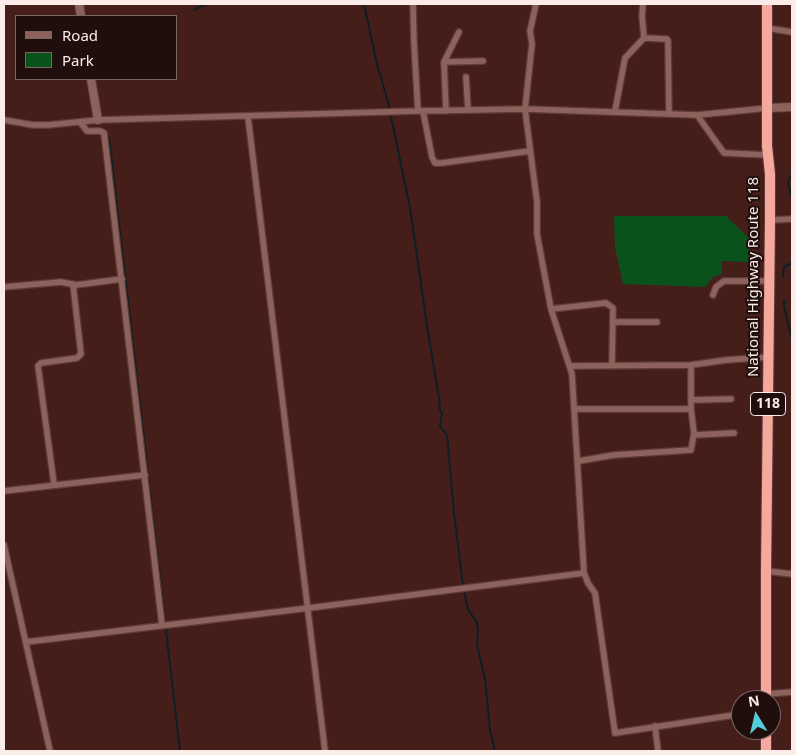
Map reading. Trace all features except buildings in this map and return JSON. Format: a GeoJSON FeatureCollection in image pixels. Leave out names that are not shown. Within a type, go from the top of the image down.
{"type":"FeatureCollection","features":[{"type":"Feature","properties":{"kind":"highway","name":"National Highway Route 118"},"geometry":{"type":"LineString","coordinates":[[766,690],[770,220],[767,4]]}},
{"type":"Feature","properties":{"kind":"street"},"geometry":{"type":"LineString","coordinates":[[413,4],[414,42],[421,111],[432,157],[435,162],[442,163],[530,151]]}},
{"type":"Feature","properties":{"kind":"street"},"geometry":{"type":"LineString","coordinates":[[536,4],[530,31],[532,44],[526,109],[537,202],[539,248],[551,308],[571,366],[576,409],[584,572],[595,593],[615,733],[731,715]]}},
{"type":"Feature","properties":{"kind":"street"},"geometry":{"type":"LineString","coordinates":[[615,111],[625,58],[644,38],[642,4]]}},
{"type":"Feature","properties":{"kind":"street"},"geometry":{"type":"LineString","coordinates":[[767,28],[792,32]]}},
{"type":"Feature","properties":{"kind":"street"},"geometry":{"type":"LineString","coordinates":[[446,111],[444,62],[459,32]]}},
{"type":"Feature","properties":{"kind":"street"},"geometry":{"type":"LineString","coordinates":[[644,38],[667,39],[668,41],[669,114]]}},
{"type":"Feature","properties":{"kind":"street"},"geometry":{"type":"LineString","coordinates":[[444,62],[483,61]]}},
{"type":"Feature","properties":{"kind":"street"},"geometry":{"type":"LineString","coordinates":[[466,77],[468,110]]}},
{"type":"Feature","properties":{"kind":"street"},"geometry":{"type":"LineString","coordinates":[[91,80],[98,120]]}},
{"type":"Feature","properties":{"kind":"street"},"geometry":{"type":"LineString","coordinates":[[4,120],[33,125],[98,120],[526,109],[697,115],[792,107]]}},
{"type":"Feature","properties":{"kind":"street"},"geometry":{"type":"LineString","coordinates":[[697,115],[724,154],[768,155]]}},
{"type":"Feature","properties":{"kind":"street"},"geometry":{"type":"LineString","coordinates":[[248,117],[325,751]]}},
{"type":"Feature","properties":{"kind":"street"},"geometry":{"type":"LineString","coordinates":[[80,122],[87,131],[100,131],[104,133],[162,624]]}},
{"type":"Feature","properties":{"kind":"street"},"geometry":{"type":"LineString","coordinates":[[770,220],[792,220]]}},
{"type":"Feature","properties":{"kind":"street"},"geometry":{"type":"LineString","coordinates":[[4,287],[61,282],[73,284],[122,279]]}},
{"type":"Feature","properties":{"kind":"street"},"geometry":{"type":"LineString","coordinates":[[713,295],[719,283],[724,280],[769,281]]}},
{"type":"Feature","properties":{"kind":"street"},"geometry":{"type":"LineString","coordinates":[[54,484],[38,369],[41,363],[77,358],[81,354],[73,284]]}},
{"type":"Feature","properties":{"kind":"street"},"geometry":{"type":"LineString","coordinates":[[551,308],[606,303],[613,308],[612,366]]}},
{"type":"Feature","properties":{"kind":"street"},"geometry":{"type":"LineString","coordinates":[[613,322],[657,322]]}},
{"type":"Feature","properties":{"kind":"street"},"geometry":{"type":"LineString","coordinates":[[571,366],[691,365],[769,357]]}},
{"type":"Feature","properties":{"kind":"street"},"geometry":{"type":"LineString","coordinates":[[579,461],[614,455],[692,450],[694,435],[691,409],[691,365]]}},
{"type":"Feature","properties":{"kind":"street"},"geometry":{"type":"LineString","coordinates":[[691,400],[731,400]]}},
{"type":"Feature","properties":{"kind":"street"},"geometry":{"type":"LineString","coordinates":[[576,409],[691,409]]}},
{"type":"Feature","properties":{"kind":"street"},"geometry":{"type":"LineString","coordinates":[[694,435],[734,433]]}},
{"type":"Feature","properties":{"kind":"street"},"geometry":{"type":"LineString","coordinates":[[4,491],[145,475]]}},
{"type":"Feature","properties":{"kind":"street"},"geometry":{"type":"LineString","coordinates":[[4,545],[50,751]]}},
{"type":"Feature","properties":{"kind":"street"},"geometry":{"type":"LineString","coordinates":[[766,571],[792,574]]}},
{"type":"Feature","properties":{"kind":"street"},"geometry":{"type":"LineString","coordinates":[[26,642],[584,572]]}},
{"type":"Feature","properties":{"kind":"street"},"geometry":{"type":"LineString","coordinates":[[654,726],[658,751]]}},
{"type":"Feature","properties":{"kind":"green space"},"geometry":{"type":"Polygon","coordinates":[[[614,216],[726,216],[750,239],[750,262],[722,261],[722,274],[713,277],[705,287],[623,284],[615,247],[614,216]]]}},
{"type":"Feature","properties":{"kind":"waterway"},"geometry":{"type":"LineString","coordinates":[[194,10],[206,4]]}},
{"type":"Feature","properties":{"kind":"waterway"},"geometry":{"type":"LineString","coordinates":[[364,4],[377,64],[388,102],[410,208],[440,404],[439,408],[442,413],[440,426],[447,435],[463,586]]}},
{"type":"Feature","properties":{"kind":"waterway"},"geometry":{"type":"LineString","coordinates":[[109,137],[180,751]]}},
{"type":"Feature","properties":{"kind":"waterway"},"geometry":{"type":"LineString","coordinates":[[792,173],[788,183],[792,197]]}},
{"type":"Feature","properties":{"kind":"waterway"},"geometry":{"type":"LineString","coordinates":[[783,276],[784,267],[792,263]]}},
{"type":"Feature","properties":{"kind":"waterway"},"geometry":{"type":"LineString","coordinates":[[784,301],[792,339]]}},
{"type":"Feature","properties":{"kind":"waterway"},"geometry":{"type":"LineString","coordinates":[[464,591],[468,609],[477,623],[477,645],[485,679],[490,730],[495,751]]}}]}
